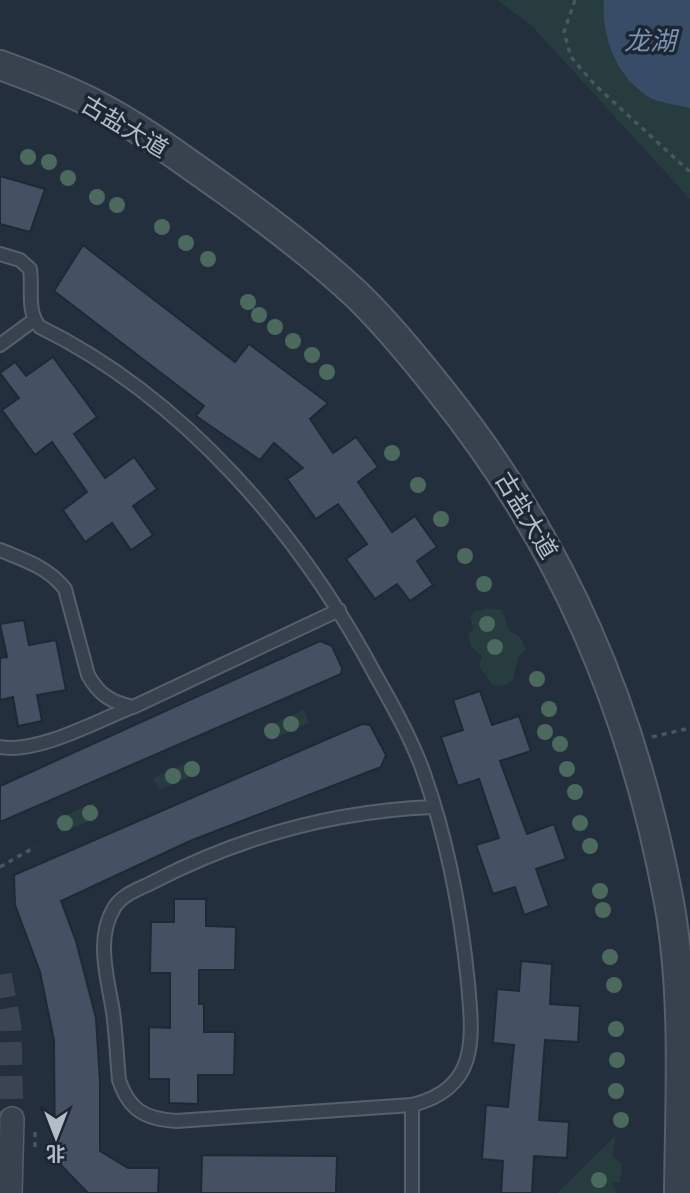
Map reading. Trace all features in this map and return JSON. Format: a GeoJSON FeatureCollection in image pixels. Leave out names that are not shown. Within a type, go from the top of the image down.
{"type":"FeatureCollection","features":[{"type":"Feature","properties":{"kind":"street","name":"古盐大道"},"geometry":{"type":"LineString","coordinates":[[0,65],[110,113],[288,234],[358,296],[423,369],[486,446],[511,487],[578,605],[630,745],[649,808],[670,905],[677,986],[679,1193]]}},
{"type":"Feature","properties":{"kind":"street"},"geometry":{"type":"LineString","coordinates":[[10,1193],[12,1119]]}},
{"type":"Feature","properties":{"kind":"lane"},"geometry":{"type":"LineString","coordinates":[[0,254],[20,260],[30,270],[34,320]]}},
{"type":"Feature","properties":{"kind":"lane"},"geometry":{"type":"LineString","coordinates":[[0,345],[34,320]]}},
{"type":"Feature","properties":{"kind":"lane"},"geometry":{"type":"LineString","coordinates":[[34,320],[119,374],[216,454],[313,569],[392,705],[422,770],[433,807],[459,908],[469,1002],[470,1043],[467,1065],[452,1086],[429,1101],[412,1105],[176,1121],[155,1120],[138,1113],[126,1100],[119,1080],[104,952],[108,923],[114,906],[129,893],[183,866],[236,845],[342,816],[381,809],[433,807]]}},
{"type":"Feature","properties":{"kind":"lane"},"geometry":{"type":"LineString","coordinates":[[0,550],[37,565],[56,577],[65,589],[88,676],[94,686],[111,702],[133,707]]}},
{"type":"Feature","properties":{"kind":"lane"},"geometry":{"type":"LineString","coordinates":[[0,747],[21,747],[45,741],[133,707],[339,610]]}},
{"type":"Feature","properties":{"kind":"lane"},"geometry":{"type":"LineString","coordinates":[[412,1105],[412,1193]]}},
{"type":"Feature","properties":{"kind":"path"},"geometry":{"type":"LineString","coordinates":[[575,0],[564,32],[571,57],[595,85],[690,172]]}},
{"type":"Feature","properties":{"kind":"path"},"geometry":{"type":"LineString","coordinates":[[630,745],[690,728]]}},
{"type":"Feature","properties":{"kind":"path"},"geometry":{"type":"LineString","coordinates":[[0,867],[35,847]]}},
{"type":"Feature","properties":{"kind":"path"},"geometry":{"type":"LineString","coordinates":[[35,1128],[35,1152]]}},
{"type":"Feature","properties":{"kind":"green space"},"geometry":{"type":"Polygon","coordinates":[[[497,0],[690,0],[690,199],[531,25],[497,0]]]}},
{"type":"Feature","properties":{"kind":"green space"},"geometry":{"type":"Polygon","coordinates":[[[490,608],[502,610],[509,630],[520,637],[526,649],[518,657],[513,680],[505,685],[493,686],[479,666],[482,656],[471,647],[468,636],[473,628],[470,616],[475,611],[490,608]]]}},
{"type":"Feature","properties":{"kind":"green space"},"geometry":{"type":"Polygon","coordinates":[[[304,710],[309,723],[271,740],[265,727],[304,710]]]}},
{"type":"Feature","properties":{"kind":"green space"},"geometry":{"type":"Polygon","coordinates":[[[192,761],[198,773],[159,790],[153,778],[192,761]]]}},
{"type":"Feature","properties":{"kind":"green space"},"geometry":{"type":"Polygon","coordinates":[[[94,803],[100,816],[61,833],[55,820],[94,803]]]}},
{"type":"Feature","properties":{"kind":"green space"},"geometry":{"type":"Polygon","coordinates":[[[616,1135],[612,1155],[622,1164],[620,1183],[611,1182],[617,1193],[557,1193],[616,1135]]]}},
{"type":"Feature","properties":{"kind":"water","name":"龙湖"},"geometry":{"type":"Polygon","coordinates":[[[604,0],[690,0],[690,108],[647,96],[627,77],[608,41],[604,0]]]}},
{"type":"Feature","properties":{"kind":"building"},"geometry":{"type":"Polygon","coordinates":[[[0,176],[45,189],[30,232],[0,224],[0,176]]]}},
{"type":"Feature","properties":{"kind":"building"},"geometry":{"type":"Polygon","coordinates":[[[83,245],[235,362],[249,344],[328,403],[310,419],[333,453],[356,437],[378,467],[358,482],[392,532],[415,516],[437,547],[417,561],[433,585],[410,601],[397,584],[375,599],[346,559],[367,544],[338,504],[316,519],[287,479],[303,468],[274,443],[260,460],[196,416],[204,406],[54,291],[83,245]]]}},
{"type":"Feature","properties":{"kind":"building"},"geometry":{"type":"Polygon","coordinates":[[[53,357],[97,417],[74,434],[105,478],[134,457],[157,489],[133,506],[153,535],[131,550],[112,523],[85,542],[63,510],[87,492],[52,442],[35,455],[2,410],[19,398],[0,373],[15,362],[26,376],[53,357]]]}},
{"type":"Feature","properties":{"kind":"building"},"geometry":{"type":"Polygon","coordinates":[[[24,620],[29,645],[56,640],[66,690],[37,695],[42,721],[18,726],[13,697],[0,700],[0,658],[7,657],[0,624],[24,620]]]}},
{"type":"Feature","properties":{"kind":"building"},"geometry":{"type":"Polygon","coordinates":[[[320,641],[332,646],[342,668],[341,674],[0,822],[0,786],[320,641]]]}},
{"type":"Feature","properties":{"kind":"building"},"geometry":{"type":"Polygon","coordinates":[[[480,691],[492,725],[519,716],[531,751],[500,761],[527,834],[554,824],[566,859],[536,869],[549,906],[524,915],[515,887],[493,894],[476,845],[499,838],[479,779],[458,786],[441,737],[463,730],[453,700],[480,691]]]}},
{"type":"Feature","properties":{"kind":"building"},"geometry":{"type":"Polygon","coordinates":[[[362,724],[370,725],[386,755],[381,767],[190,841],[61,901],[76,941],[96,1018],[100,1151],[128,1168],[159,1168],[158,1193],[88,1193],[55,1159],[54,1040],[40,972],[15,905],[14,875],[362,724]]]}},
{"type":"Feature","properties":{"kind":"building"},"geometry":{"type":"Polygon","coordinates":[[[174,899],[206,899],[206,926],[236,927],[235,970],[199,970],[199,1004],[204,1004],[204,1032],[235,1032],[234,1075],[198,1075],[198,1104],[169,1103],[169,1079],[149,1079],[149,1027],[170,1028],[170,973],[150,973],[151,922],[174,922],[174,899]]]}},
{"type":"Feature","properties":{"kind":"building"},"geometry":{"type":"Polygon","coordinates":[[[521,961],[552,964],[550,1004],[580,1006],[578,1042],[545,1040],[539,1120],[569,1122],[567,1158],[534,1156],[532,1193],[501,1193],[503,1161],[482,1159],[486,1105],[508,1107],[514,1045],[493,1043],[497,989],[519,991],[521,961]]]}},
{"type":"Feature","properties":{"kind":"building"},"geometry":{"type":"Polygon","coordinates":[[[202,1155],[337,1156],[336,1193],[201,1193],[202,1155]]]}},
{"type":"Feature","properties":{"kind":"tunnel"},"geometry":{"type":"LineString","coordinates":[[0,975],[10,1027],[12,1119]]}}]}
